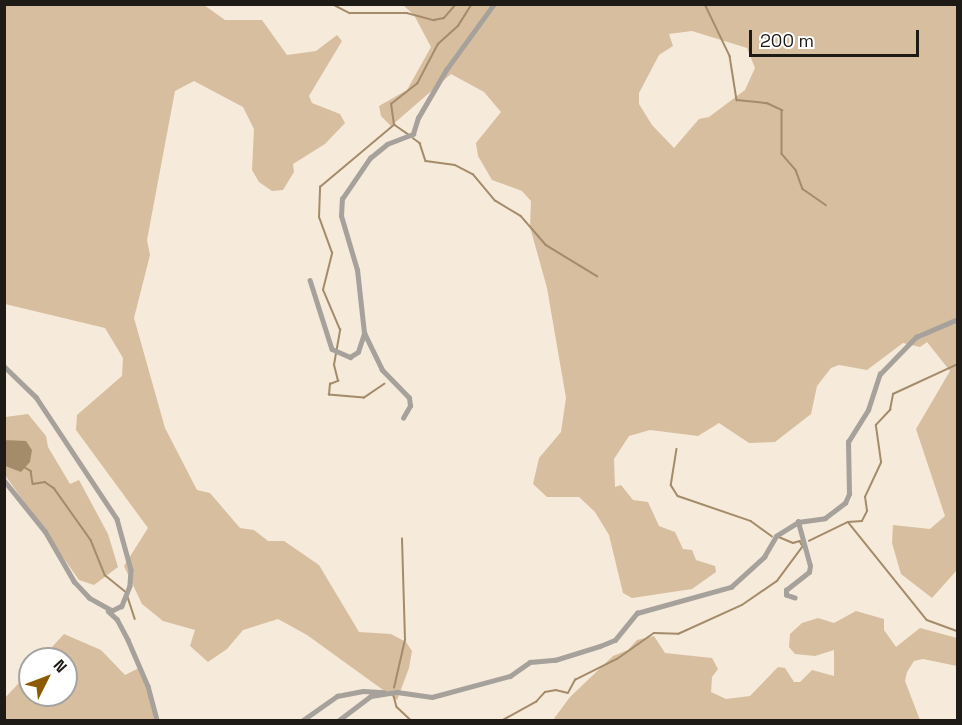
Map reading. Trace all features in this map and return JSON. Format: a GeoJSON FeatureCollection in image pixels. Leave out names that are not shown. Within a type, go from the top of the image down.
{"type":"FeatureCollection","features":[{"type":"Feature","properties":{"kind":"street"},"geometry":{"type":"LineString","coordinates":[[403,418],[410,406],[409,398],[382,370],[364,333],[357,270],[341,216],[344,192],[376,153],[392,141],[413,135],[417,118],[446,70],[494,4]]}},
{"type":"Feature","properties":{"kind":"street"},"geometry":{"type":"LineString","coordinates":[[310,280],[332,349],[350,357],[358,352],[364,333]]}},
{"type":"Feature","properties":{"kind":"street"},"geometry":{"type":"LineString","coordinates":[[303,720],[337,696],[363,691],[432,697],[510,676],[530,662],[555,660],[608,644],[637,614],[731,587],[764,556],[776,536],[798,522],[825,518],[848,499],[848,442],[868,410],[880,374],[916,337],[957,319]]}},
{"type":"Feature","properties":{"kind":"street"},"geometry":{"type":"LineString","coordinates":[[4,366],[36,397],[59,436],[110,505],[125,538],[131,570],[125,603],[112,611],[89,598]]}},
{"type":"Feature","properties":{"kind":"street"},"geometry":{"type":"LineString","coordinates":[[4,481],[45,532],[74,582],[123,627],[148,686],[157,720]]}},
{"type":"Feature","properties":{"kind":"street"},"geometry":{"type":"LineString","coordinates":[[795,598],[788,597],[786,590],[809,573],[810,566],[798,522]]}},
{"type":"Feature","properties":{"kind":"street"},"geometry":{"type":"LineString","coordinates":[[339,720],[363,699],[387,693]]}},
{"type":"Feature","properties":{"kind":"shaded area"},"geometry":{"type":"Polygon","coordinates":[[[4,5],[204,5],[225,20],[262,20],[287,55],[316,51],[337,35],[342,41],[309,96],[312,103],[340,114],[345,123],[325,144],[293,164],[294,172],[283,190],[272,191],[259,182],[252,170],[254,129],[243,107],[194,81],[175,91],[147,240],[150,255],[134,318],[165,428],[197,490],[210,493],[240,528],[254,530],[268,541],[284,541],[319,565],[359,632],[391,634],[406,642],[412,651],[409,668],[397,700],[307,635],[278,619],[243,630],[227,649],[208,662],[190,646],[195,630],[163,621],[142,604],[124,566],[148,528],[76,430],[77,415],[122,376],[123,358],[105,328],[5,304],[4,5]]]}},
{"type":"Feature","properties":{"kind":"shaded area"},"geometry":{"type":"Polygon","coordinates":[[[403,5],[957,5],[957,570],[932,598],[901,574],[892,543],[893,525],[930,529],[945,516],[916,429],[950,371],[927,342],[920,347],[903,343],[867,370],[839,365],[831,368],[817,386],[811,414],[775,442],[749,443],[719,423],[698,436],[650,430],[629,436],[614,459],[615,487],[621,485],[633,500],[648,502],[659,526],[675,532],[683,549],[692,550],[696,560],[715,566],[716,572],[692,589],[632,598],[623,593],[609,535],[595,512],[579,497],[547,497],[533,484],[539,458],[561,432],[566,398],[547,288],[530,227],[531,201],[522,191],[492,180],[478,156],[476,143],[501,112],[484,92],[451,74],[391,126],[381,116],[379,106],[407,90],[431,47],[414,15],[403,5]],[[692,31],[669,34],[673,46],[659,55],[639,93],[639,104],[652,125],[674,148],[699,119],[709,117],[745,90],[755,68],[747,48],[692,31]]]}},
{"type":"Feature","properties":{"kind":"shaded area"},"geometry":{"type":"Polygon","coordinates":[[[28,414],[46,436],[48,447],[70,484],[79,480],[108,534],[118,567],[94,585],[79,580],[5,475],[4,466],[11,468],[18,442],[4,440],[5,417],[28,414]]]}},
{"type":"Feature","properties":{"kind":"shaded area"},"geometry":{"type":"Polygon","coordinates":[[[4,440],[26,441],[32,450],[30,462],[21,472],[5,466],[4,440]]]}},
{"type":"Feature","properties":{"kind":"shaded area"},"geometry":{"type":"Polygon","coordinates":[[[856,611],[884,619],[884,630],[896,647],[920,628],[957,638],[957,666],[923,659],[914,661],[907,672],[905,681],[920,720],[553,720],[570,697],[613,656],[628,650],[637,640],[654,636],[665,653],[712,658],[718,669],[712,677],[711,692],[726,699],[750,696],[778,667],[785,668],[794,682],[800,682],[812,670],[834,676],[834,650],[815,656],[795,654],[789,647],[790,634],[802,623],[818,618],[834,623],[856,611]]]}},
{"type":"Feature","properties":{"kind":"shaded area"},"geometry":{"type":"Polygon","coordinates":[[[64,634],[101,650],[125,675],[139,668],[157,720],[5,720],[4,699],[18,684],[18,707],[78,707],[78,647],[52,647],[64,634]]]}},
{"type":"Feature","properties":{"kind":"waterway"},"geometry":{"type":"LineString","coordinates":[[332,4],[350,13],[407,13],[434,20],[444,18],[456,4]]}},
{"type":"Feature","properties":{"kind":"waterway"},"geometry":{"type":"LineString","coordinates":[[385,384],[364,398],[329,395],[330,384],[338,381],[334,365],[340,330],[323,290],[332,253],[319,218],[320,187],[394,125],[391,104],[417,84],[438,44],[458,26],[472,4]]}},
{"type":"Feature","properties":{"kind":"waterway"},"geometry":{"type":"LineString","coordinates":[[705,4],[730,56],[737,100],[767,103],[782,110],[782,154],[796,170],[803,189],[826,205]]}},
{"type":"Feature","properties":{"kind":"waterway"},"geometry":{"type":"LineString","coordinates":[[395,125],[408,134]]}},
{"type":"Feature","properties":{"kind":"waterway"},"geometry":{"type":"LineString","coordinates":[[413,138],[420,143],[426,161],[455,165],[473,174],[496,201],[521,216],[546,245],[597,276]]}},
{"type":"Feature","properties":{"kind":"waterway"},"geometry":{"type":"LineString","coordinates":[[809,541],[848,522],[862,521],[867,511],[865,497],[881,462],[876,425],[890,410],[893,394],[958,364]]}},
{"type":"Feature","properties":{"kind":"waterway"},"geometry":{"type":"LineString","coordinates":[[677,449],[671,485],[678,496],[751,521],[772,536]]}},
{"type":"Feature","properties":{"kind":"waterway"},"geometry":{"type":"LineString","coordinates":[[24,467],[31,471],[33,484],[45,482],[54,488],[91,540],[105,575],[126,592]]}},
{"type":"Feature","properties":{"kind":"waterway"},"geometry":{"type":"LineString","coordinates":[[849,523],[927,620],[958,631]]}},
{"type":"Feature","properties":{"kind":"waterway"},"geometry":{"type":"LineString","coordinates":[[779,537],[793,543],[800,541],[802,545]]}},
{"type":"Feature","properties":{"kind":"waterway"},"geometry":{"type":"LineString","coordinates":[[394,688],[405,640],[402,539]]}},
{"type":"Feature","properties":{"kind":"waterway"},"geometry":{"type":"LineString","coordinates":[[503,720],[536,702],[545,692],[556,690],[568,693],[575,680],[617,659],[654,633],[678,634],[742,605],[777,581],[803,546]]}},
{"type":"Feature","properties":{"kind":"waterway"},"geometry":{"type":"LineString","coordinates":[[128,597],[135,619]]}},
{"type":"Feature","properties":{"kind":"waterway"},"geometry":{"type":"LineString","coordinates":[[394,696],[397,707],[411,720]]}}]}
